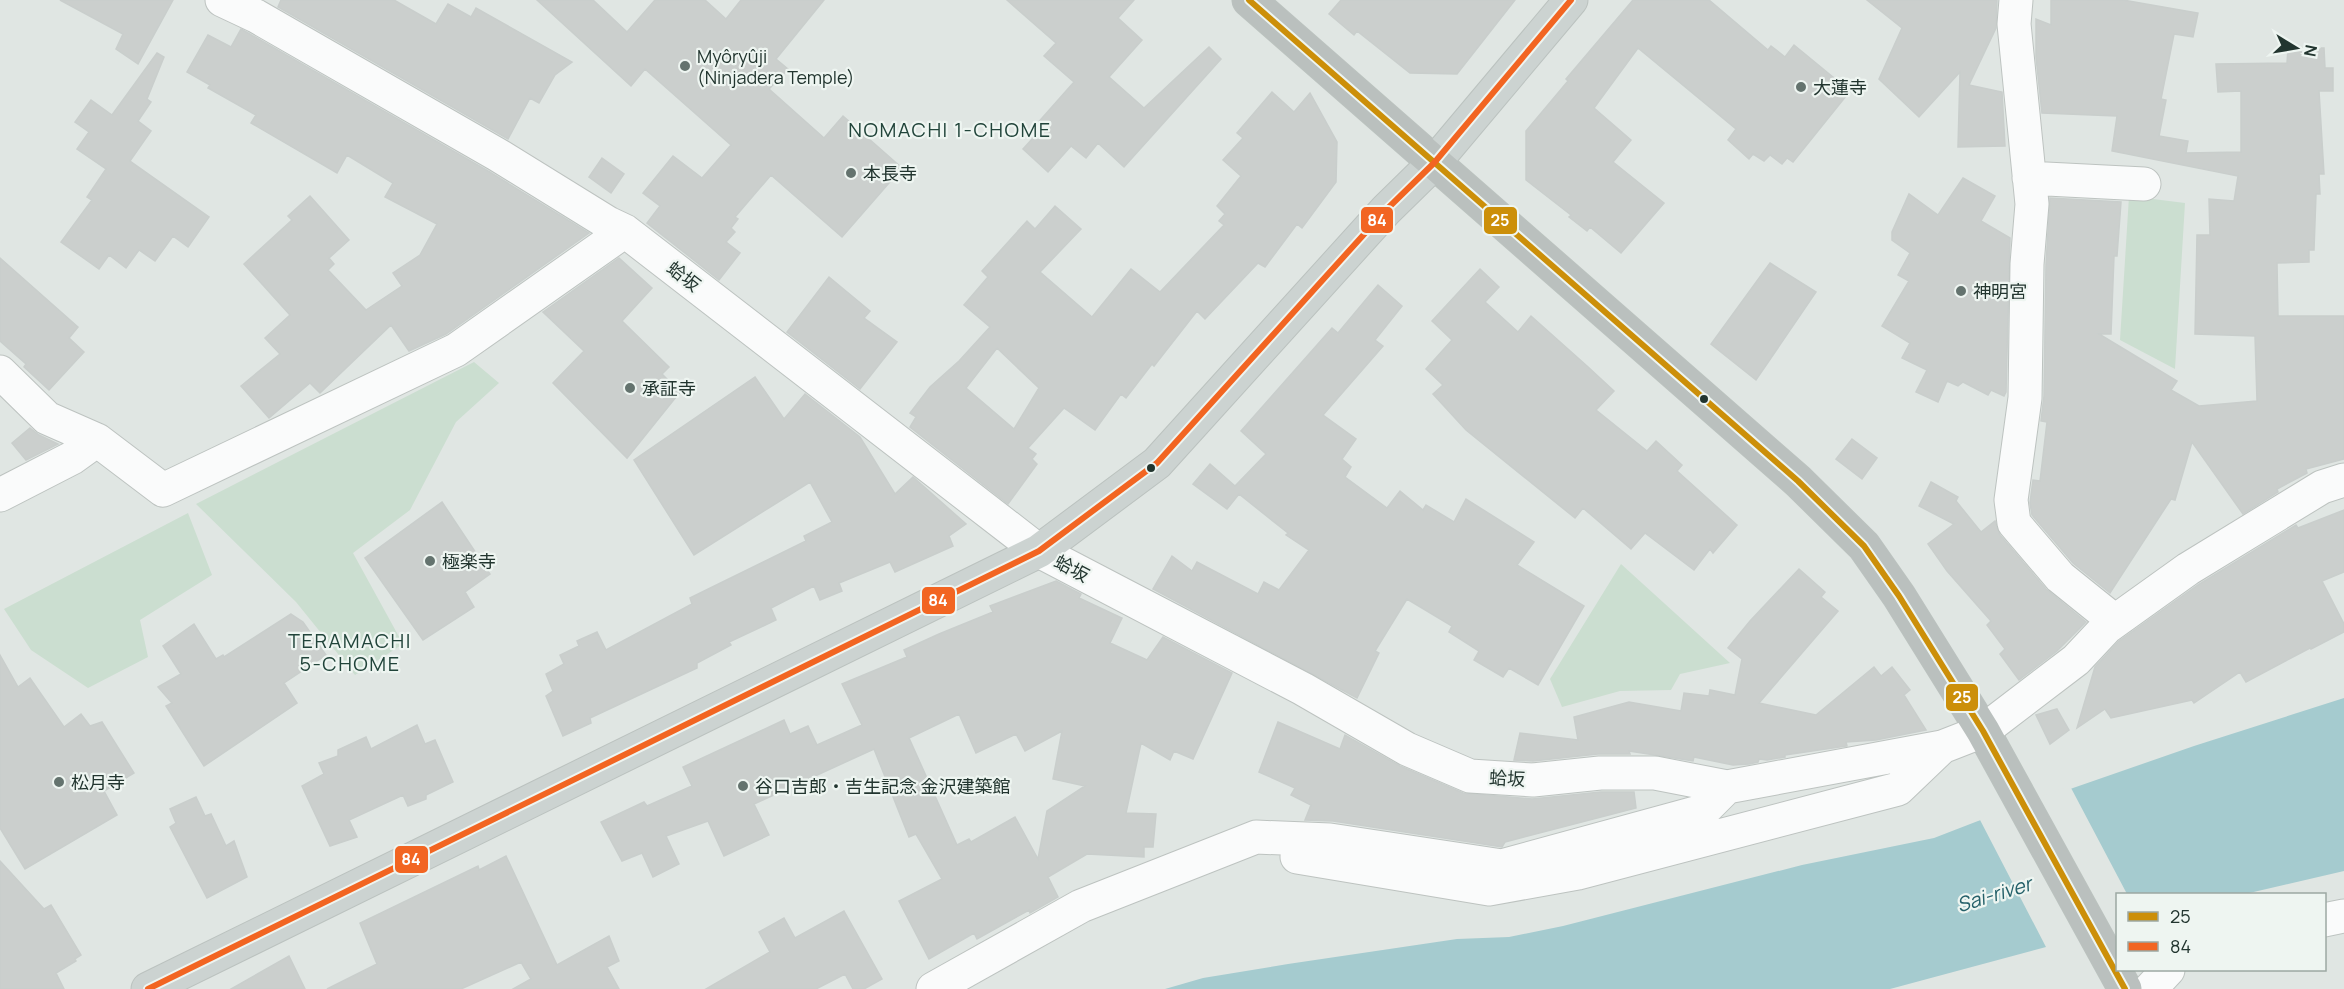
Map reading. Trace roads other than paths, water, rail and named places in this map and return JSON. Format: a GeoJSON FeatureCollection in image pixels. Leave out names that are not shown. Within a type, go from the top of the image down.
{"type":"FeatureCollection","features":[{"type":"Feature","properties":{"kind":"highway"},"geometry":{"type":"LineString","coordinates":[[1249,0],[1798,481],[1864,546],[1899,596],[1987,738],[2116,959]]}},
{"type":"Feature","properties":{"kind":"highway"},"geometry":{"type":"LineString","coordinates":[[2123,971],[2133,988]]}},
{"type":"Feature","properties":{"kind":"main road"},"geometry":{"type":"LineString","coordinates":[[148,989],[1039,551],[1157,463],[1386,210],[1434,163],[1571,0]]}},
{"type":"Feature","properties":{"kind":"street","name":"蛤坂"},"geometry":{"type":"LineString","coordinates":[[222,0],[256,16],[625,231],[1039,551],[1303,689],[1407,749],[1470,776],[1533,780],[1599,773],[1655,773],[1727,787]]}},
{"type":"Feature","properties":{"kind":"street"},"geometry":{"type":"LineString","coordinates":[[2016,0],[2014,24],[2032,204],[2027,264],[2025,398],[2011,500],[2014,523],[2060,577],[2106,614],[2107,627]]}},
{"type":"Feature","properties":{"kind":"street"},"geometry":{"type":"LineString","coordinates":[[2029,178],[2144,184]]}},
{"type":"Feature","properties":{"kind":"street"},"geometry":{"type":"LineString","coordinates":[[0,372],[47,418],[97,440],[163,490],[456,350],[625,231]]}},
{"type":"Feature","properties":{"kind":"street"},"geometry":{"type":"LineString","coordinates":[[0,495],[72,458],[97,440]]}},
{"type":"Feature","properties":{"kind":"street"},"geometry":{"type":"LineString","coordinates":[[933,989],[1081,906],[1257,837],[1330,840],[1502,866],[1703,811],[1727,787],[1987,738],[2076,660],[2107,627],[2188,569],[2322,487],[2344,480]]}},
{"type":"Feature","properties":{"kind":"street"},"geometry":{"type":"LineString","coordinates":[[1257,837],[1302,859],[1489,889],[1578,873],[1898,789],[1942,747]]}},
{"type":"Feature","properties":{"kind":"street"},"geometry":{"type":"LineString","coordinates":[[2326,920],[2344,916]]}},
{"type":"Feature","properties":{"kind":"street"},"geometry":{"type":"LineString","coordinates":[[2133,988],[2164,971]]}},
{"type":"Feature","properties":{"kind":"water","name":"Sai-river"},"geometry":{"type":"Polygon","coordinates":[[[2344,698],[2344,871],[2249,893],[2116,893],[2116,928],[1890,989],[1165,989],[1203,978],[1288,964],[1457,939],[1509,937],[1563,926],[1802,865],[1934,838],[2194,746],[2344,698]]]}},
{"type":"Feature","properties":{"kind":"place","name":"Myôryûji (Ninjadera Temple)"},"geometry":{"type":"Point","coordinates":[685,66]}},
{"type":"Feature","properties":{"kind":"place","name":"大蓮寺"},"geometry":{"type":"Point","coordinates":[1801,87]}},
{"type":"Feature","properties":{"kind":"place","name":"本長寺"},"geometry":{"type":"Point","coordinates":[851,173]}},
{"type":"Feature","properties":{"kind":"place","name":"神明宮"},"geometry":{"type":"Point","coordinates":[1961,291]}},
{"type":"Feature","properties":{"kind":"place","name":"承証寺"},"geometry":{"type":"Point","coordinates":[630,388]}},
{"type":"Feature","properties":{"kind":"place","name":"極楽寺"},"geometry":{"type":"Point","coordinates":[430,561]}},
{"type":"Feature","properties":{"kind":"place","name":"松月寺"},"geometry":{"type":"Point","coordinates":[59,782]}},
{"type":"Feature","properties":{"kind":"place","name":"谷口吉郎・吉生記念 金沢建築館"},"geometry":{"type":"Point","coordinates":[743,786]}},
{"type":"Feature","properties":{"kind":"district","name":"NOMACHI 1-CHOME"},"geometry":{"type":"Point","coordinates":[950,129]}},
{"type":"Feature","properties":{"kind":"district","name":"TERAMACHI 5-CHOME"},"geometry":{"type":"Point","coordinates":[350,652]}}]}
